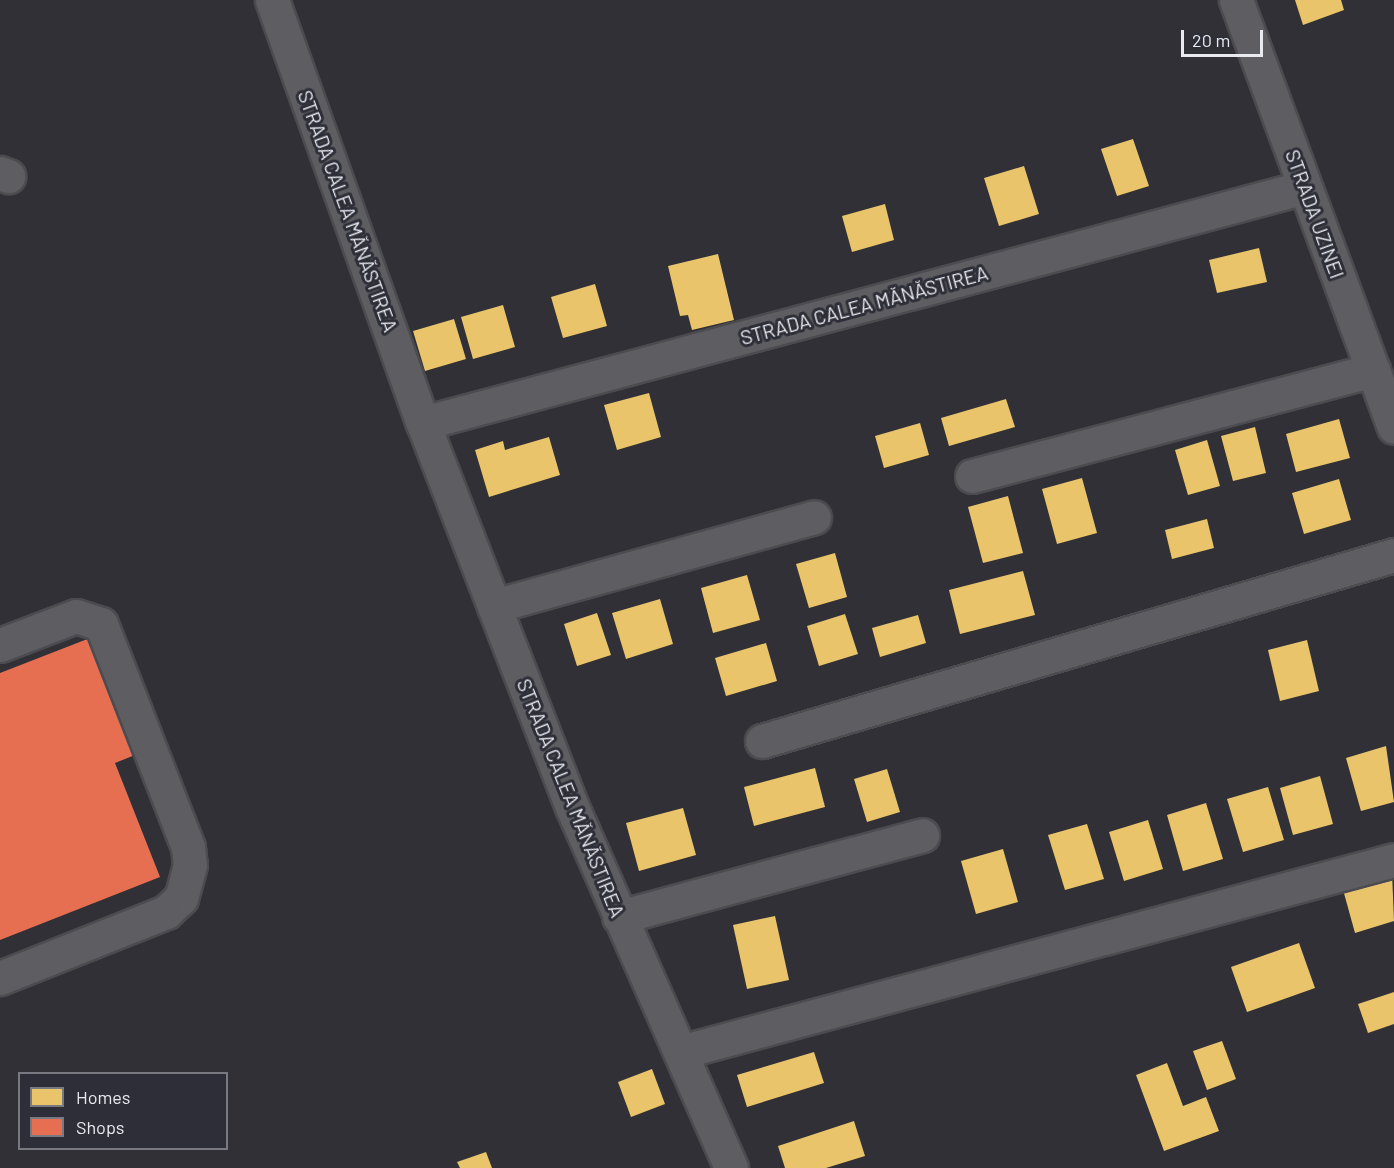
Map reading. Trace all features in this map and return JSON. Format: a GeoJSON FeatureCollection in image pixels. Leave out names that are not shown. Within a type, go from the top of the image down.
{"type":"FeatureCollection","features":[{"type":"Feature","properties":{"kind":"street","name":"STRADA CALEA MĂNĂSTIREA"},"geometry":{"type":"LineString","coordinates":[[272,0],[423,423],[494,606],[619,917],[684,1051],[731,1168]]}},
{"type":"Feature","properties":{"kind":"street","name":"STRADA UZINEI"},"geometry":{"type":"LineString","coordinates":[[1236,0],[1394,427]]}},
{"type":"Feature","properties":{"kind":"street","name":"STRADA CALEA MĂNĂSTIREA"},"geometry":{"type":"LineString","coordinates":[[423,423],[1305,187]]}},
{"type":"Feature","properties":{"kind":"street"},"geometry":{"type":"LineString","coordinates":[[972,476],[1373,370]]}},
{"type":"Feature","properties":{"kind":"street"},"geometry":{"type":"LineString","coordinates":[[494,606],[814,517]]}},
{"type":"Feature","properties":{"kind":"street"},"geometry":{"type":"LineString","coordinates":[[762,741],[1394,555]]}},
{"type":"Feature","properties":{"kind":"street"},"geometry":{"type":"LineString","coordinates":[[0,645],[76,616],[101,624],[189,847],[190,865],[181,898],[166,912],[0,978]]}},
{"type":"Feature","properties":{"kind":"street"},"geometry":{"type":"LineString","coordinates":[[619,917],[922,835]]}},
{"type":"Feature","properties":{"kind":"street"},"geometry":{"type":"LineString","coordinates":[[684,1051],[1394,860]]}},
{"type":"Feature","properties":{"kind":"building: Homes"},"geometry":{"type":"Polygon","coordinates":[[[1295,0],[1341,0],[1344,10],[1303,25],[1295,0]]]}},
{"type":"Feature","properties":{"kind":"building: Homes"},"geometry":{"type":"Polygon","coordinates":[[[1133,139],[1149,186],[1117,196],[1101,149],[1133,139]]]}},
{"type":"Feature","properties":{"kind":"building: Homes"},"geometry":{"type":"Polygon","coordinates":[[[1024,166],[1039,214],[999,226],[984,178],[1024,166]]]}},
{"type":"Feature","properties":{"kind":"building: Homes"},"geometry":{"type":"Polygon","coordinates":[[[885,204],[894,240],[852,252],[842,216],[885,204]]]}},
{"type":"Feature","properties":{"kind":"building: Homes"},"geometry":{"type":"Polygon","coordinates":[[[1259,248],[1267,282],[1217,293],[1209,260],[1259,248]]]}},
{"type":"Feature","properties":{"kind":"building: Homes"},"geometry":{"type":"Polygon","coordinates":[[[718,254],[734,320],[692,330],[688,315],[680,316],[668,266],[718,254]]]}},
{"type":"Feature","properties":{"kind":"building: Homes"},"geometry":{"type":"Polygon","coordinates":[[[595,284],[607,326],[563,338],[551,297],[595,284]]]}},
{"type":"Feature","properties":{"kind":"building: Homes"},"geometry":{"type":"Polygon","coordinates":[[[503,305],[515,347],[473,359],[461,317],[503,305]]]}},
{"type":"Feature","properties":{"kind":"building: Homes"},"geometry":{"type":"Polygon","coordinates":[[[454,319],[466,359],[425,371],[413,331],[454,319]]]}},
{"type":"Feature","properties":{"kind":"building: Homes"},"geometry":{"type":"Polygon","coordinates":[[[649,393],[661,437],[617,450],[604,405],[649,393]]]}},
{"type":"Feature","properties":{"kind":"building: Homes"},"geometry":{"type":"Polygon","coordinates":[[[1006,399],[1015,427],[949,446],[941,418],[1006,399]]]}},
{"type":"Feature","properties":{"kind":"building: Homes"},"geometry":{"type":"Polygon","coordinates":[[[1339,419],[1350,458],[1296,472],[1286,434],[1339,419]]]}},
{"type":"Feature","properties":{"kind":"building: Homes"},"geometry":{"type":"Polygon","coordinates":[[[920,423],[929,455],[884,468],[875,436],[920,423]]]}},
{"type":"Feature","properties":{"kind":"building: Homes"},"geometry":{"type":"Polygon","coordinates":[[[1255,427],[1266,473],[1233,481],[1221,436],[1255,427]]]}},
{"type":"Feature","properties":{"kind":"building: Homes"},"geometry":{"type":"Polygon","coordinates":[[[549,437],[560,475],[489,497],[475,450],[503,441],[505,450],[549,437]]]}},
{"type":"Feature","properties":{"kind":"building: Homes"},"geometry":{"type":"Polygon","coordinates":[[[1207,440],[1220,486],[1188,495],[1175,450],[1207,440]]]}},
{"type":"Feature","properties":{"kind":"building: Homes"},"geometry":{"type":"Polygon","coordinates":[[[1082,478],[1097,533],[1057,544],[1042,489],[1082,478]]]}},
{"type":"Feature","properties":{"kind":"building: Homes"},"geometry":{"type":"Polygon","coordinates":[[[1339,479],[1351,520],[1304,534],[1292,493],[1339,479]]]}},
{"type":"Feature","properties":{"kind":"building: Homes"},"geometry":{"type":"Polygon","coordinates":[[[1008,496],[1023,553],[983,563],[968,507],[1008,496]]]}},
{"type":"Feature","properties":{"kind":"building: Homes"},"geometry":{"type":"Polygon","coordinates":[[[1207,519],[1214,548],[1172,559],[1165,530],[1207,519]]]}},
{"type":"Feature","properties":{"kind":"building: Homes"},"geometry":{"type":"Polygon","coordinates":[[[835,553],[847,597],[809,608],[796,564],[835,553]]]}},
{"type":"Feature","properties":{"kind":"building: Homes"},"geometry":{"type":"Polygon","coordinates":[[[1023,571],[1035,615],[960,634],[949,590],[1023,571]]]}},
{"type":"Feature","properties":{"kind":"building: Homes"},"geometry":{"type":"Polygon","coordinates":[[[747,575],[760,620],[713,633],[701,588],[747,575]]]}},
{"type":"Feature","properties":{"kind":"building: Homes"},"geometry":{"type":"Polygon","coordinates":[[[660,599],[673,644],[626,659],[612,613],[660,599]]]}},
{"type":"Feature","properties":{"kind":"building: Homes"},"geometry":{"type":"Polygon","coordinates":[[[597,613],[611,655],[577,666],[564,624],[597,613]]]}},
{"type":"Feature","properties":{"kind":"building: Homes"},"geometry":{"type":"Polygon","coordinates":[[[845,614],[858,654],[819,666],[807,626],[845,614]]]}},
{"type":"Feature","properties":{"kind":"building: Homes"},"geometry":{"type":"Polygon","coordinates":[[[918,615],[926,643],[880,657],[872,628],[918,615]]]}},
{"type":"Feature","properties":{"kind":"building: Homes"},"geometry":{"type":"Polygon","coordinates":[[[1307,640],[1319,691],[1280,701],[1268,650],[1307,640]]]}},
{"type":"Feature","properties":{"kind":"building: Homes"},"geometry":{"type":"Polygon","coordinates":[[[766,643],[777,681],[726,696],[715,658],[766,643]]]}},
{"type":"Feature","properties":{"kind":"building: Homes"},"geometry":{"type":"Polygon","coordinates":[[[1386,746],[1394,802],[1361,811],[1346,758],[1386,746]]]}},
{"type":"Feature","properties":{"kind":"building: Homes"},"geometry":{"type":"Polygon","coordinates":[[[815,768],[825,807],[754,826],[744,787],[815,768]]]}},
{"type":"Feature","properties":{"kind":"building: Homes"},"geometry":{"type":"Polygon","coordinates":[[[887,769],[900,812],[867,822],[854,779],[887,769]]]}},
{"type":"Feature","properties":{"kind":"building: Homes"},"geometry":{"type":"Polygon","coordinates":[[[1320,776],[1333,824],[1293,835],[1280,788],[1320,776]]]}},
{"type":"Feature","properties":{"kind":"building: Homes"},"geometry":{"type":"Polygon","coordinates":[[[1268,787],[1284,840],[1243,852],[1227,799],[1268,787]]]}},
{"type":"Feature","properties":{"kind":"building: Homes"},"geometry":{"type":"Polygon","coordinates":[[[1206,803],[1223,859],[1183,871],[1167,815],[1206,803]]]}},
{"type":"Feature","properties":{"kind":"building: Homes"},"geometry":{"type":"Polygon","coordinates":[[[683,808],[696,855],[639,871],[626,823],[683,808]]]}},
{"type":"Feature","properties":{"kind":"building: Homes"},"geometry":{"type":"Polygon","coordinates":[[[1148,820],[1163,869],[1124,881],[1109,832],[1148,820]]]}},
{"type":"Feature","properties":{"kind":"building: Homes"},"geometry":{"type":"Polygon","coordinates":[[[1087,824],[1104,879],[1065,890],[1048,835],[1087,824]]]}},
{"type":"Feature","properties":{"kind":"building: Homes"},"geometry":{"type":"Polygon","coordinates":[[[1003,849],[1018,902],[976,914],[961,861],[1003,849]]]}},
{"type":"Feature","properties":{"kind":"building: Homes"},"geometry":{"type":"Polygon","coordinates":[[[1392,872],[1394,921],[1355,933],[1342,886],[1392,872]]]}},
{"type":"Feature","properties":{"kind":"building: Homes"},"geometry":{"type":"Polygon","coordinates":[[[775,916],[789,980],[747,989],[733,925],[775,916]]]}},
{"type":"Feature","properties":{"kind":"building: Homes"},"geometry":{"type":"Polygon","coordinates":[[[1299,943],[1315,988],[1247,1012],[1231,967],[1299,943]]]}},
{"type":"Feature","properties":{"kind":"building: Homes"},"geometry":{"type":"Polygon","coordinates":[[[1394,992],[1394,1024],[1368,1033],[1358,1004],[1394,992]]]}},
{"type":"Feature","properties":{"kind":"building: Homes"},"geometry":{"type":"Polygon","coordinates":[[[1222,1041],[1236,1079],[1207,1090],[1193,1051],[1222,1041]]]}},
{"type":"Feature","properties":{"kind":"building: Homes"},"geometry":{"type":"Polygon","coordinates":[[[814,1052],[824,1083],[747,1107],[737,1075],[814,1052]]]}},
{"type":"Feature","properties":{"kind":"building: Homes"},"geometry":{"type":"Polygon","coordinates":[[[1167,1063],[1183,1106],[1206,1097],[1219,1131],[1164,1151],[1136,1075],[1167,1063]]]}},
{"type":"Feature","properties":{"kind":"building: Homes"},"geometry":{"type":"Polygon","coordinates":[[[652,1069],[665,1104],[631,1117],[618,1082],[652,1069]]]}},
{"type":"Feature","properties":{"kind":"building: Homes"},"geometry":{"type":"Polygon","coordinates":[[[854,1121],[865,1156],[826,1168],[785,1168],[778,1146],[854,1121]]]}},
{"type":"Feature","properties":{"kind":"building: Homes"},"geometry":{"type":"Polygon","coordinates":[[[486,1152],[492,1168],[460,1168],[457,1162],[486,1152]]]}},
{"type":"Feature","properties":{"kind":"building: Shops"},"geometry":{"type":"Polygon","coordinates":[[[90,638],[135,755],[115,763],[160,877],[0,940],[0,673],[90,638]]]}}]}
